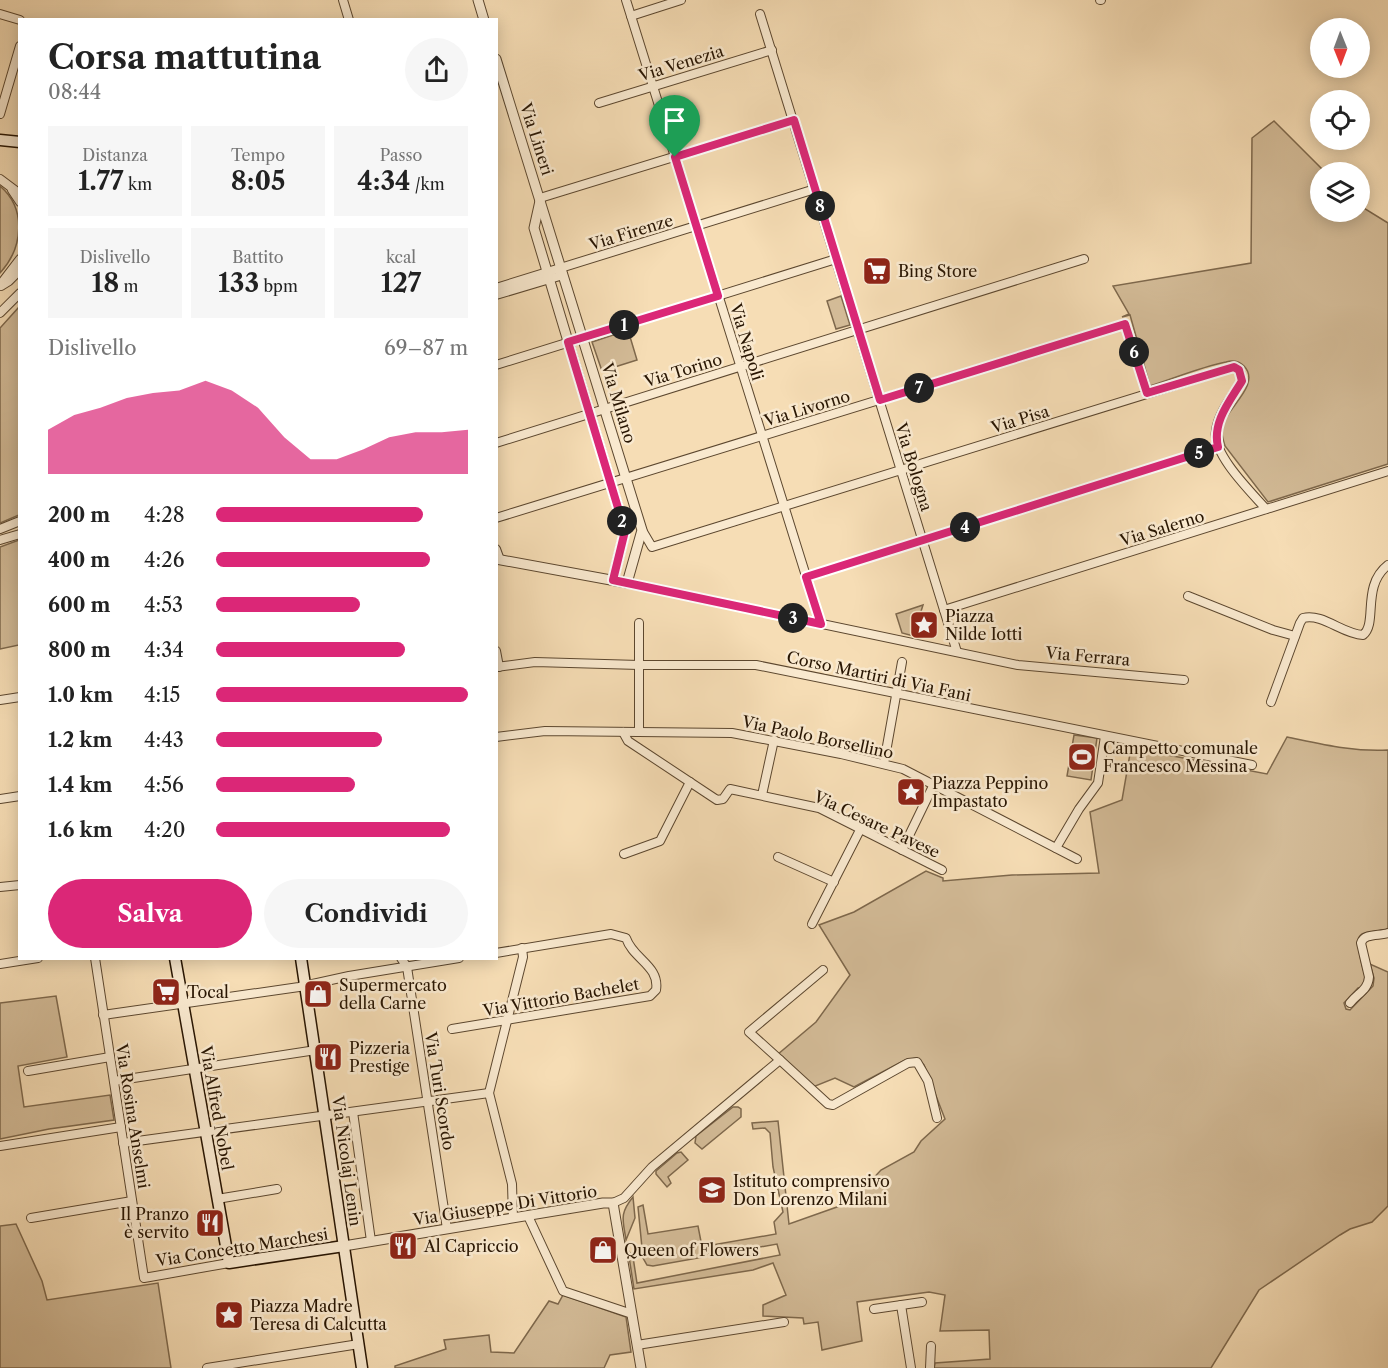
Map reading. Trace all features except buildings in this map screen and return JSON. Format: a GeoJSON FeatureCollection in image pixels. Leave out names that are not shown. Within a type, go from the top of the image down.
{"type":"FeatureCollection","features":[{"type":"Feature","properties":{"kind":"main road"},"geometry":{"type":"LineString","coordinates":[[0,140],[18,142]]}},
{"type":"Feature","properties":{"kind":"main road","name":"Via Alfred Nobel"},"geometry":{"type":"LineString","coordinates":[[175,960],[229,1263]]}},
{"type":"Feature","properties":{"kind":"main road","name":"Via Nicolaj Lenin"},"geometry":{"type":"LineString","coordinates":[[301,960],[362,1368]]}},
{"type":"Feature","properties":{"kind":"main road","name":"Via Concetto Marchesi"},"geometry":{"type":"LineString","coordinates":[[229,1263],[344,1246]]}},
{"type":"Feature","properties":{"kind":"street"},"geometry":{"type":"LineString","coordinates":[[343,0],[348,18]]}},
{"type":"Feature","properties":{"kind":"street"},"geometry":{"type":"LineString","coordinates":[[478,0],[483,18]]}},
{"type":"Feature","properties":{"kind":"street","name":"Via Napoli"},"geometry":{"type":"LineString","coordinates":[[626,0],[821,624]]}},
{"type":"Feature","properties":{"kind":"street"},"geometry":{"type":"LineString","coordinates":[[631,16],[681,0]]}},
{"type":"Feature","properties":{"kind":"street"},"geometry":{"type":"LineString","coordinates":[[0,14],[18,19]]}},
{"type":"Feature","properties":{"kind":"street","name":"Via Bologna"},"geometry":{"type":"LineString","coordinates":[[760,14],[957,652]]}},
{"type":"Feature","properties":{"kind":"street","name":"Via Venezia"},"geometry":{"type":"LineString","coordinates":[[599,103],[772,50]]}},
{"type":"Feature","properties":{"kind":"street"},"geometry":{"type":"LineString","coordinates":[[0,114],[18,53]]}},
{"type":"Feature","properties":{"kind":"street","name":"Via Lineri"},"geometry":{"type":"LineString","coordinates":[[498,65],[540,198],[534,228]]}},
{"type":"Feature","properties":{"kind":"street"},"geometry":{"type":"LineString","coordinates":[[540,198],[794,120]]}},
{"type":"Feature","properties":{"kind":"street"},"geometry":{"type":"LineString","coordinates":[[0,179],[18,193]]}},
{"type":"Feature","properties":{"kind":"street"},"geometry":{"type":"LineString","coordinates":[[9,187],[18,199]]}},
{"type":"Feature","properties":{"kind":"street","name":"Via Firenze"},"geometry":{"type":"LineString","coordinates":[[498,291],[815,189]]}},
{"type":"Feature","properties":{"kind":"street","name":"Via Milano"},"geometry":{"type":"LineString","coordinates":[[540,198],[642,530]]}},
{"type":"Feature","properties":{"kind":"street","name":"Via Milano"},"geometry":{"type":"LineString","coordinates":[[534,228],[625,531],[613,580]]}},
{"type":"Feature","properties":{"kind":"street"},"geometry":{"type":"LineString","coordinates":[[498,364],[836,259]]}},
{"type":"Feature","properties":{"kind":"street","name":"Via Torino"},"geometry":{"type":"LineString","coordinates":[[498,442],[1084,259]]}},
{"type":"Feature","properties":{"kind":"street"},"geometry":{"type":"LineString","coordinates":[[0,286],[18,262]]}},
{"type":"Feature","properties":{"kind":"street"},"geometry":{"type":"LineString","coordinates":[[0,286],[18,272]]}},
{"type":"Feature","properties":{"kind":"street","name":"Via Firenze"},"geometry":{"type":"LineString","coordinates":[[498,291],[524,279],[548,276]]}},
{"type":"Feature","properties":{"kind":"street"},"geometry":{"type":"LineString","coordinates":[[0,313],[18,294]]}},
{"type":"Feature","properties":{"kind":"street","name":"Via Livorno"},"geometry":{"type":"LineString","coordinates":[[498,517],[1125,324],[1147,393]]}},
{"type":"Feature","properties":{"kind":"street","name":"Via Pisa"},"geometry":{"type":"LineString","coordinates":[[642,530],[652,547],[1234,367],[1239,370],[1242,381],[1224,411],[1216,431],[1218,447]]}},
{"type":"Feature","properties":{"kind":"street"},"geometry":{"type":"LineString","coordinates":[[806,577],[1218,447],[1266,509]]}},
{"type":"Feature","properties":{"kind":"street","name":"Via Salerno"},"geometry":{"type":"LineString","coordinates":[[944,610],[1388,471]]}},
{"type":"Feature","properties":{"kind":"street"},"geometry":{"type":"LineString","coordinates":[[0,529],[18,522]]}},
{"type":"Feature","properties":{"kind":"street"},"geometry":{"type":"LineString","coordinates":[[627,583],[642,530]]}},
{"type":"Feature","properties":{"kind":"street"},"geometry":{"type":"LineString","coordinates":[[0,540],[18,535]]}},
{"type":"Feature","properties":{"kind":"street","name":"Via Ferrara"},"geometry":{"type":"LineString","coordinates":[[498,560],[613,580],[1018,665],[1184,680]]}},
{"type":"Feature","properties":{"kind":"street"},"geometry":{"type":"LineString","coordinates":[[1271,702],[1303,618],[1323,621],[1340,630],[1363,635],[1370,626],[1372,591],[1379,575],[1388,565]]}},
{"type":"Feature","properties":{"kind":"street"},"geometry":{"type":"LineString","coordinates":[[1188,596],[1272,630],[1295,636]]}},
{"type":"Feature","properties":{"kind":"street"},"geometry":{"type":"LineString","coordinates":[[639,623],[639,732]]}},
{"type":"Feature","properties":{"kind":"street","name":"Corso Martiri di Via Fani"},"geometry":{"type":"LineString","coordinates":[[498,667],[535,662],[639,665],[756,664],[1252,765]]}},
{"type":"Feature","properties":{"kind":"street"},"geometry":{"type":"LineString","coordinates":[[884,763],[902,662]]}},
{"type":"Feature","properties":{"kind":"street"},"geometry":{"type":"LineString","coordinates":[[0,700],[18,697]]}},
{"type":"Feature","properties":{"kind":"street","name":"Via Paolo Borsellino"},"geometry":{"type":"LineString","coordinates":[[498,737],[544,731],[732,733],[884,763],[903,769],[934,784],[1077,859]]}},
{"type":"Feature","properties":{"kind":"street"},"geometry":{"type":"LineString","coordinates":[[623,732],[628,741],[690,782],[660,841],[624,854]]}},
{"type":"Feature","properties":{"kind":"street"},"geometry":{"type":"LineString","coordinates":[[1056,848],[1079,808],[1098,783],[1105,736]]}},
{"type":"Feature","properties":{"kind":"street"},"geometry":{"type":"LineString","coordinates":[[762,795],[774,740]]}},
{"type":"Feature","properties":{"kind":"street","name":"Via Cesare Pavese"},"geometry":{"type":"LineString","coordinates":[[690,782],[717,800],[723,799],[730,789],[819,808],[942,870]]}},
{"type":"Feature","properties":{"kind":"street"},"geometry":{"type":"LineString","coordinates":[[902,849],[934,784]]}},
{"type":"Feature","properties":{"kind":"street"},"geometry":{"type":"LineString","coordinates":[[0,799],[18,796]]}},
{"type":"Feature","properties":{"kind":"street"},"geometry":{"type":"LineString","coordinates":[[812,924],[861,828]]}},
{"type":"Feature","properties":{"kind":"street"},"geometry":{"type":"LineString","coordinates":[[778,857],[834,882]]}},
{"type":"Feature","properties":{"kind":"street"},"geometry":{"type":"LineString","coordinates":[[0,888],[18,885]]}},
{"type":"Feature","properties":{"kind":"street"},"geometry":{"type":"LineString","coordinates":[[1350,1003],[1369,983],[1360,943],[1362,939],[1365,936],[1388,933]]}},
{"type":"Feature","properties":{"kind":"street","name":"Via Vittorio Bachelet"},"geometry":{"type":"LineString","coordinates":[[452,1029],[650,996],[656,990],[655,972],[629,949],[626,938],[610,934],[522,948]]}},
{"type":"Feature","properties":{"kind":"street"},"geometry":{"type":"LineString","coordinates":[[498,952],[522,948],[523,957],[489,1093],[512,1184],[513,1218]]}},
{"type":"Feature","properties":{"kind":"street"},"geometry":{"type":"LineString","coordinates":[[0,964],[25,960]]}},
{"type":"Feature","properties":{"kind":"street","name":"Via Rosina Anselmi"},"geometry":{"type":"LineString","coordinates":[[95,960],[144,1278]]}},
{"type":"Feature","properties":{"kind":"street","name":"Via Turi Scordo"},"geometry":{"type":"LineString","coordinates":[[402,960],[407,967],[447,1229]]}},
{"type":"Feature","properties":{"kind":"street"},"geometry":{"type":"LineString","coordinates":[[103,1015],[305,985],[438,960]]}},
{"type":"Feature","properties":{"kind":"street"},"geometry":{"type":"LineString","coordinates":[[823,970],[749,1032],[828,1104],[833,1105],[908,1063],[917,1062],[928,1081],[937,1118]]}},
{"type":"Feature","properties":{"kind":"street"},"geometry":{"type":"LineString","coordinates":[[114,1082],[315,1050]]}},
{"type":"Feature","properties":{"kind":"street"},"geometry":{"type":"LineString","coordinates":[[28,1071],[110,1057]]}},
{"type":"Feature","properties":{"kind":"street"},"geometry":{"type":"LineString","coordinates":[[613,1203],[624,1198],[652,1167],[780,1060]]}},
{"type":"Feature","properties":{"kind":"street"},"geometry":{"type":"LineString","coordinates":[[123,1143],[489,1093]]}},
{"type":"Feature","properties":{"kind":"street"},"geometry":{"type":"LineString","coordinates":[[352,1112],[371,1241]]}},
{"type":"Feature","properties":{"kind":"street"},"geometry":{"type":"LineString","coordinates":[[0,1146],[121,1127]]}},
{"type":"Feature","properties":{"kind":"street"},"geometry":{"type":"LineString","coordinates":[[217,1199],[277,1189]]}},
{"type":"Feature","properties":{"kind":"street"},"geometry":{"type":"LineString","coordinates":[[31,1218],[132,1201]]}},
{"type":"Feature","properties":{"kind":"street","name":"Via Giuseppe Di Vittorio"},"geometry":{"type":"LineString","coordinates":[[344,1246],[613,1203],[641,1368]]}},
{"type":"Feature","properties":{"kind":"street"},"geometry":{"type":"LineString","coordinates":[[528,1216],[563,1291],[632,1314]]}},
{"type":"Feature","properties":{"kind":"street","name":"Via Concetto Marchesi"},"geometry":{"type":"LineString","coordinates":[[144,1278],[229,1263]]}},
{"type":"Feature","properties":{"kind":"street"},"geometry":{"type":"LineString","coordinates":[[874,1310],[922,1302]]}},
{"type":"Feature","properties":{"kind":"street"},"geometry":{"type":"LineString","coordinates":[[901,1305],[910,1368]]}},
{"type":"Feature","properties":{"kind":"street"},"geometry":{"type":"LineString","coordinates":[[637,1345],[784,1322]]}},
{"type":"Feature","properties":{"kind":"street"},"geometry":{"type":"LineString","coordinates":[[207,1368],[359,1344]]}},
{"type":"Feature","properties":{"kind":"street"},"geometry":{"type":"LineString","coordinates":[[930,1368],[931,1346]]}},
{"type":"Feature","properties":{"kind":"shaded area"},"geometry":{"type":"Polygon","coordinates":[[[1274,121],[1315,162],[1310,162],[1310,222],[1370,222],[1370,212],[1388,223],[1388,464],[1268,502],[1225,446],[1222,436],[1225,420],[1249,381],[1244,366],[1238,362],[1229,361],[1150,386],[1130,315],[1122,317],[1129,314],[1113,286],[1251,263],[1252,138],[1274,121]]]}},
{"type":"Feature","properties":{"kind":"shaded area"},"geometry":{"type":"Polygon","coordinates":[[[0,186],[15,206],[18,217],[18,235],[14,252],[0,273],[0,186]]]}},
{"type":"Feature","properties":{"kind":"shaded area"},"geometry":{"type":"Polygon","coordinates":[[[841,296],[850,325],[836,329],[827,301],[841,296]]]}},
{"type":"Feature","properties":{"kind":"shaded area"},"geometry":{"type":"Polygon","coordinates":[[[18,308],[18,515],[0,523],[0,328],[18,308]]]}},
{"type":"Feature","properties":{"kind":"shaded area"},"geometry":{"type":"Polygon","coordinates":[[[628,330],[637,360],[602,371],[592,342],[628,330]]]}},
{"type":"Feature","properties":{"kind":"shaded area"},"geometry":{"type":"Polygon","coordinates":[[[18,540],[18,645],[0,649],[0,547],[18,540]]]}},
{"type":"Feature","properties":{"kind":"shaded area"},"geometry":{"type":"Polygon","coordinates":[[[923,605],[917,624],[923,626],[921,638],[902,633],[896,614],[923,605]]]}},
{"type":"Feature","properties":{"kind":"shaded area","name":"Campetto comunale Francesco Messina"},"geometry":{"type":"Polygon","coordinates":[[[1074,735],[1097,738],[1091,780],[1067,776],[1074,735]]]}},
{"type":"Feature","properties":{"kind":"shaded area"},"geometry":{"type":"Polygon","coordinates":[[[1287,737],[1350,749],[1388,750],[1388,928],[1364,933],[1360,937],[1361,963],[1366,980],[1361,988],[1358,988],[1344,1003],[1346,1009],[1350,1010],[1373,986],[1374,978],[1370,964],[1388,972],[1388,1206],[1372,1222],[1340,1235],[1259,1290],[1211,1368],[934,1368],[935,1363],[990,1359],[989,1330],[940,1331],[945,1295],[929,1292],[857,1302],[862,1341],[822,1350],[818,1322],[804,1324],[803,1318],[763,1316],[763,1305],[786,1295],[773,1263],[753,1270],[634,1289],[628,1250],[633,1257],[637,1283],[780,1255],[777,1244],[709,1256],[706,1246],[776,1234],[774,1222],[783,1212],[773,1167],[770,1133],[765,1128],[753,1129],[752,1123],[778,1121],[789,1224],[851,1202],[881,1170],[914,1152],[921,1141],[945,1119],[924,1065],[917,1058],[905,1060],[854,1087],[835,1078],[813,1087],[777,1055],[816,1022],[850,975],[819,925],[854,912],[926,871],[943,878],[943,881],[1012,875],[1099,873],[1090,812],[1122,800],[1131,748],[1267,774],[1287,737]]]}},
{"type":"Feature","properties":{"kind":"shaded area"},"geometry":{"type":"Polygon","coordinates":[[[56,996],[67,1057],[18,1066],[24,1107],[110,1095],[114,1120],[49,1129],[0,1139],[0,1003],[56,996]]]}},
{"type":"Feature","properties":{"kind":"shaded area"},"geometry":{"type":"Polygon","coordinates":[[[733,1107],[741,1109],[741,1117],[702,1149],[695,1143],[696,1136],[733,1107]]]}},
{"type":"Feature","properties":{"kind":"shaded area"},"geometry":{"type":"Polygon","coordinates":[[[681,1152],[688,1160],[668,1177],[671,1183],[667,1187],[656,1171],[681,1152]]]}},
{"type":"Feature","properties":{"kind":"shaded area"},"geometry":{"type":"Polygon","coordinates":[[[633,1197],[635,1218],[626,1240],[624,1213],[633,1197]]]}},
{"type":"Feature","properties":{"kind":"shaded area"},"geometry":{"type":"Polygon","coordinates":[[[643,1205],[648,1234],[698,1226],[704,1257],[653,1266],[647,1265],[643,1258],[638,1207],[643,1205]]]}},
{"type":"Feature","properties":{"kind":"shaded area"},"geometry":{"type":"Polygon","coordinates":[[[16,1224],[42,1281],[47,1300],[158,1283],[171,1368],[0,1368],[0,1226],[16,1224]]]}},
{"type":"Feature","properties":{"kind":"shaded area"},"geometry":{"type":"Polygon","coordinates":[[[563,1295],[626,1317],[631,1352],[610,1355],[604,1368],[395,1368],[395,1366],[446,1349],[444,1340],[489,1335],[491,1352],[514,1353],[549,1301],[558,1304],[563,1295]]]}},
{"type":"Feature","properties":{"kind":"place","name":"Bing Store"},"geometry":{"type":"Point","coordinates":[877,271]}},
{"type":"Feature","properties":{"kind":"place","name":"Piazza Nilde Iotti"},"geometry":{"type":"Point","coordinates":[924,625]}},
{"type":"Feature","properties":{"kind":"place","name":"Campetto comunale Francesco Messina"},"geometry":{"type":"Point","coordinates":[1082,757]}},
{"type":"Feature","properties":{"kind":"place","name":"Piazza Peppino Impastato"},"geometry":{"type":"Point","coordinates":[911,792]}},
{"type":"Feature","properties":{"kind":"place","name":"Tocal"},"geometry":{"type":"Point","coordinates":[166,992]}},
{"type":"Feature","properties":{"kind":"place","name":"Supermercato della Carne"},"geometry":{"type":"Point","coordinates":[318,994]}},
{"type":"Feature","properties":{"kind":"place","name":"Pizzeria Prestige"},"geometry":{"type":"Point","coordinates":[328,1057]}},
{"type":"Feature","properties":{"kind":"place","name":"Istituto comprensivo Don Lorenzo Milani"},"geometry":{"type":"Point","coordinates":[712,1190]}},
{"type":"Feature","properties":{"kind":"place","name":"Il Pranzo è servito"},"geometry":{"type":"Point","coordinates":[210,1223]}},
{"type":"Feature","properties":{"kind":"place","name":"Al Capriccio"},"geometry":{"type":"Point","coordinates":[403,1246]}},
{"type":"Feature","properties":{"kind":"place","name":"Queen of Flowers"},"geometry":{"type":"Point","coordinates":[603,1250]}},
{"type":"Feature","properties":{"kind":"place","name":"Piazza Madre Teresa di Calcutta"},"geometry":{"type":"Point","coordinates":[229,1315]}},
{"type":"Feature","properties":{"kind":"route"},"geometry":{"type":"LineString","coordinates":[[794,120],[880,400],[1125,324],[1147,393],[1234,367],[1239,370],[1242,381],[1224,411],[1216,431],[1218,447],[806,577],[821,624],[613,580],[625,531],[568,342],[718,296],[675,157],[794,120]]}}]}
